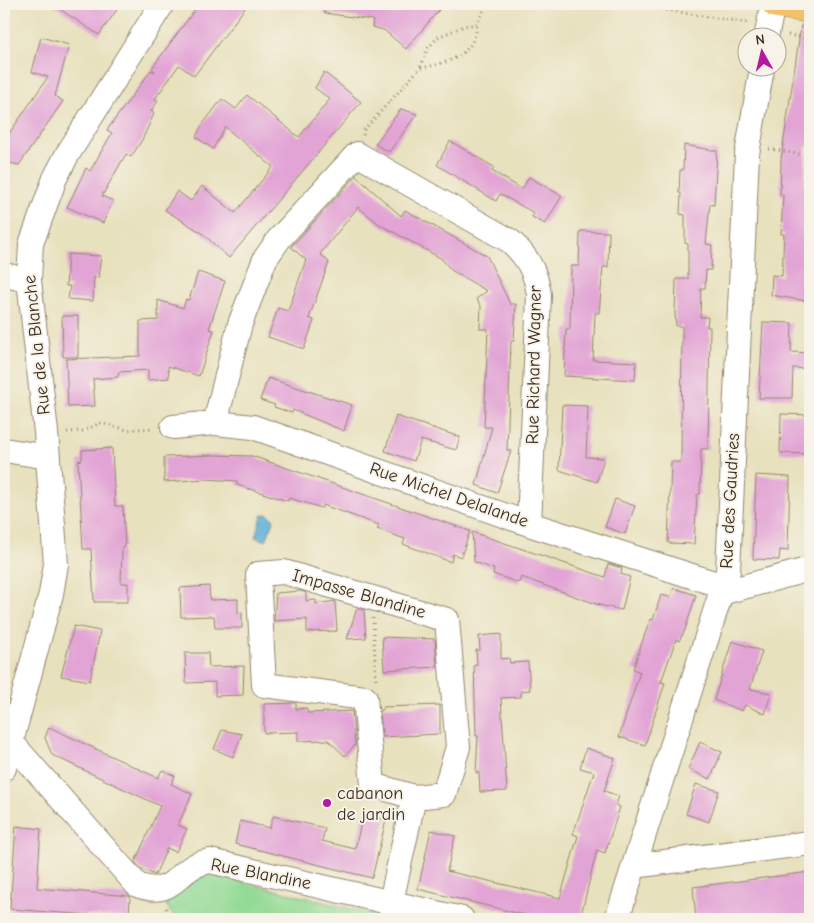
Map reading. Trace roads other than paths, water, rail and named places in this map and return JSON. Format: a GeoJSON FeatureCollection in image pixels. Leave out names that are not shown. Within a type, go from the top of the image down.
{"type":"FeatureCollection","features":[{"type":"Feature","properties":{"kind":"main road"},"geometry":{"type":"LineString","coordinates":[[774,21],[810,9]]}},
{"type":"Feature","properties":{"kind":"street","name":"Rue de la Blanche"},"geometry":{"type":"LineString","coordinates":[[4,768],[11,742],[11,713],[51,594],[56,564],[46,432],[28,280],[31,244],[55,178],[67,155],[162,4]]}},
{"type":"Feature","properties":{"kind":"street","name":"Rue des Gaudries"},"geometry":{"type":"LineString","coordinates":[[617,919],[728,572],[748,146],[760,78]]}},
{"type":"Feature","properties":{"kind":"street","name":"Rue Richard Wagner"},"geometry":{"type":"LineString","coordinates":[[215,423],[240,324],[266,259],[280,239],[357,154],[510,241],[534,270],[539,294],[529,524]]}},
{"type":"Feature","properties":{"kind":"street"},"geometry":{"type":"LineString","coordinates":[[4,275],[28,280]]}},
{"type":"Feature","properties":{"kind":"street","name":"Rue Michel Delalande"},"geometry":{"type":"LineString","coordinates":[[172,427],[215,423],[253,427],[722,590]]}},
{"type":"Feature","properties":{"kind":"street"},"geometry":{"type":"LineString","coordinates":[[4,450],[48,457]]}},
{"type":"Feature","properties":{"kind":"street"},"geometry":{"type":"LineString","coordinates":[[722,590],[810,569]]}},
{"type":"Feature","properties":{"kind":"street","name":"Impasse Blandine"},"geometry":{"type":"LineString","coordinates":[[284,572],[447,620],[458,747],[444,794],[414,797],[373,785],[365,698],[264,685],[258,574],[284,572]]}},
{"type":"Feature","properties":{"kind":"street","name":"Rue Blandine"},"geometry":{"type":"LineString","coordinates":[[11,742],[137,885],[155,890],[166,888],[190,867],[210,861],[462,919]]}},
{"type":"Feature","properties":{"kind":"street"},"geometry":{"type":"LineString","coordinates":[[391,902],[414,797]]}},
{"type":"Feature","properties":{"kind":"street"},"geometry":{"type":"LineString","coordinates":[[634,866],[810,843]]}},
{"type":"Feature","properties":{"kind":"water"},"geometry":{"type":"Polygon","coordinates":[[[265,514],[274,520],[266,541],[255,537],[262,516],[265,514]]]}},
{"type":"Feature","properties":{"kind":"place","name":"cabanon de jardin"},"geometry":{"type":"Point","coordinates":[327,803]}}]}
